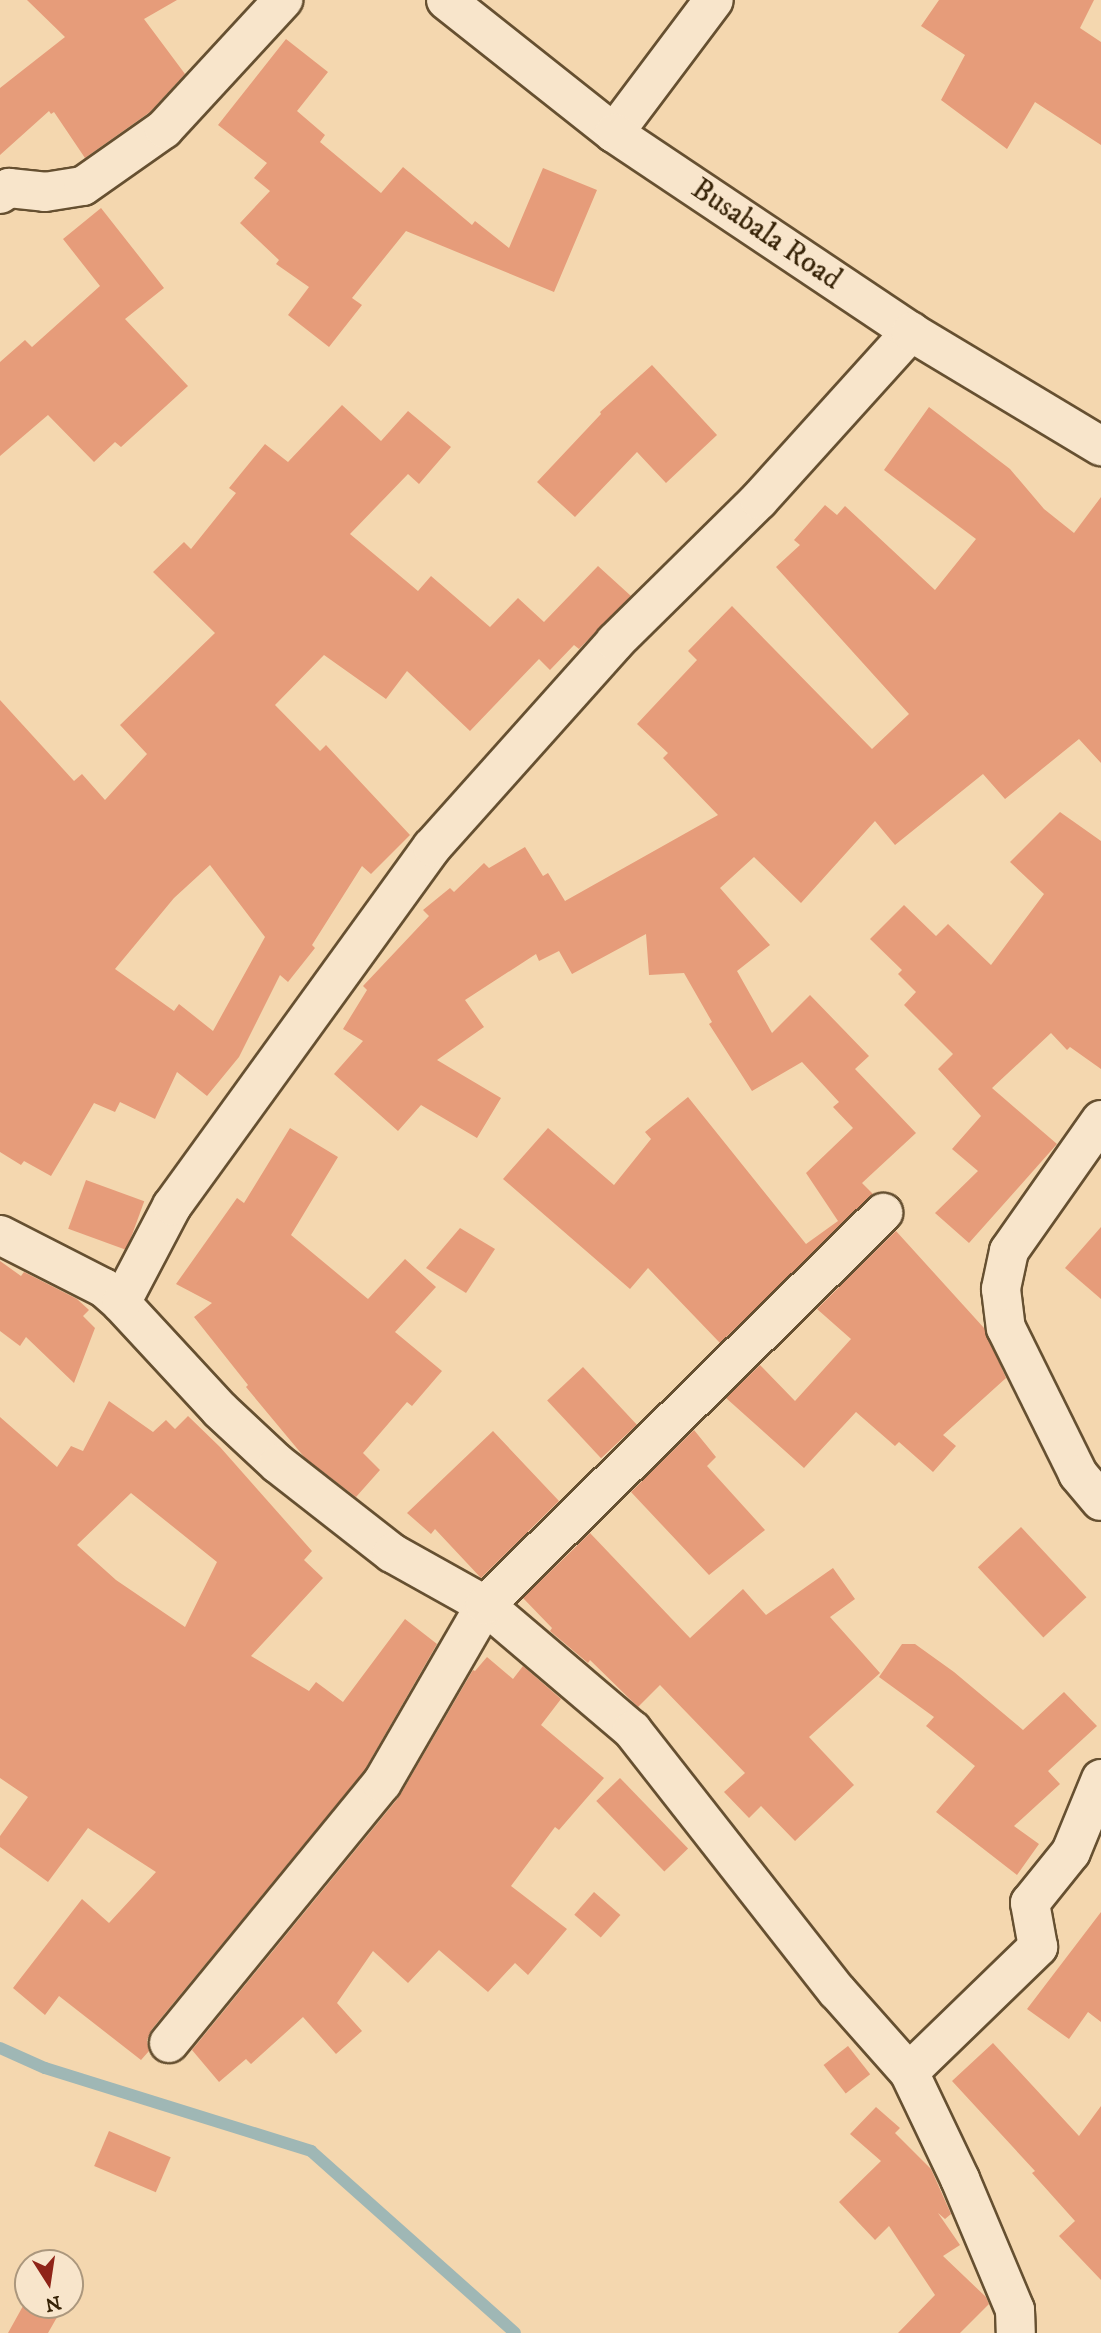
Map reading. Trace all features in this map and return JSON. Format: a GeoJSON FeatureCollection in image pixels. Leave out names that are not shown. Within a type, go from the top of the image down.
{"type":"FeatureCollection","features":[{"type":"Feature","properties":{"kind":"street"},"geometry":{"type":"LineString","coordinates":[[0,194],[9,188],[45,192],[83,186],[164,129],[283,0]]}},
{"type":"Feature","properties":{"kind":"street","name":"Busabala Road"},"geometry":{"type":"LineString","coordinates":[[446,0],[614,133],[911,332],[1101,446]]}},
{"type":"Feature","properties":{"kind":"street"},"geometry":{"type":"LineString","coordinates":[[614,133],[714,0]]}},
{"type":"Feature","properties":{"kind":"street"},"geometry":{"type":"LineString","coordinates":[[121,1303],[172,1206],[432,847],[615,642],[758,500],[911,332]]}},
{"type":"Feature","properties":{"kind":"street"},"geometry":{"type":"LineString","coordinates":[[1101,1120],[1009,1251],[1001,1289],[1006,1328],[1078,1474],[1101,1501]]}},
{"type":"Feature","properties":{"kind":"street"},"geometry":{"type":"LineString","coordinates":[[169,2043],[382,1783],[485,1605],[883,1213]]}},
{"type":"Feature","properties":{"kind":"street"},"geometry":{"type":"LineString","coordinates":[[0,1235],[104,1288],[220,1410],[278,1464],[392,1553],[485,1605],[632,1730],[837,1991],[909,2072],[960,2179],[1015,2310],[1016,2333]]}},
{"type":"Feature","properties":{"kind":"street"},"geometry":{"type":"LineString","coordinates":[[909,2072],[1038,1947],[1030,1903],[1071,1852],[1101,1779]]}},
{"type":"Feature","properties":{"kind":"building"},"geometry":{"type":"Polygon","coordinates":[[[27,0],[177,0],[144,19],[185,74],[150,112],[85,158],[54,112],[51,114],[49,111],[0,155],[0,88],[65,37],[27,0]]]}},
{"type":"Feature","properties":{"kind":"building"},"geometry":{"type":"Polygon","coordinates":[[[939,0],[1094,0],[1080,28],[1101,42],[1101,145],[1035,102],[1007,149],[941,100],[965,55],[921,26],[939,0]]]}},
{"type":"Feature","properties":{"kind":"building"},"geometry":{"type":"Polygon","coordinates":[[[286,39],[328,72],[297,111],[325,135],[320,142],[381,193],[403,167],[472,225],[475,221],[509,248],[543,168],[597,190],[554,292],[406,231],[352,298],[362,305],[329,347],[288,315],[309,287],[276,264],[279,260],[240,223],[270,191],[254,178],[267,163],[218,125],[286,39]]]}},
{"type":"Feature","properties":{"kind":"building"},"geometry":{"type":"Polygon","coordinates":[[[101,208],[164,288],[125,319],[188,386],[121,447],[115,442],[94,462],[48,415],[0,456],[0,362],[25,340],[32,347],[100,286],[63,239],[101,208]]]}},
{"type":"Feature","properties":{"kind":"building"},"geometry":{"type":"Polygon","coordinates":[[[652,365],[717,435],[666,483],[637,452],[575,517],[537,482],[600,412],[652,365]]]}},
{"type":"Feature","properties":{"kind":"building"},"geometry":{"type":"Polygon","coordinates":[[[342,405],[381,441],[408,411],[451,447],[419,484],[408,474],[350,534],[418,591],[431,576],[490,627],[518,598],[544,622],[598,566],[631,596],[579,649],[574,645],[550,670],[539,659],[470,731],[407,671],[386,699],[324,655],[275,705],[320,751],[326,745],[410,835],[371,874],[362,866],[312,945],[315,948],[288,982],[280,975],[239,1057],[207,1096],[177,1072],[155,1119],[120,1102],[115,1112],[94,1103],[51,1176],[24,1161],[21,1165],[0,1152],[0,700],[74,781],[82,774],[105,800],[147,754],[120,725],[215,633],[153,572],[184,542],[191,549],[236,493],[229,488],[265,444],[288,462],[342,405]],[[210,865],[174,898],[115,969],[174,1011],[179,1004],[213,1031],[265,937],[210,865]]]}},
{"type":"Feature","properties":{"kind":"building"},"geometry":{"type":"Polygon","coordinates":[[[929,407],[1010,469],[1044,509],[1074,533],[1101,497],[1101,763],[1079,739],[1005,799],[983,774],[895,845],[875,821],[801,903],[754,857],[720,888],[770,945],[737,971],[772,1033],[810,995],[869,1056],[855,1069],[916,1133],[862,1183],[873,1194],[720,1343],[648,1268],[630,1289],[503,1179],[548,1128],[614,1185],[651,1139],[645,1132],[688,1097],[806,1244],[838,1221],[806,1173],[853,1128],[833,1107],[839,1102],[802,1062],[752,1091],[709,1024],[712,1022],[684,973],[649,975],[646,934],[572,974],[559,951],[539,961],[536,954],[465,1000],[484,1027],[437,1060],[501,1098],[477,1138],[421,1105],[398,1131],[334,1074],[363,1041],[343,1029],[367,990],[363,986],[429,916],[423,910],[450,888],[454,892],[484,863],[489,868],[525,847],[543,876],[548,873],[565,901],[718,815],[663,758],[668,753],[637,724],[697,660],[688,651],[732,606],[872,749],[909,714],[776,567],[800,545],[794,540],[825,505],[837,515],[845,506],[935,590],[976,539],[884,470],[929,407]]]}},
{"type":"Feature","properties":{"kind":"building"},"geometry":{"type":"Polygon","coordinates":[[[1060,812],[1101,841],[1101,1069],[1070,1047],[1067,1050],[1051,1033],[992,1088],[1057,1144],[969,1243],[935,1213],[978,1171],[952,1149],[981,1116],[938,1069],[953,1054],[904,1005],[916,992],[898,974],[902,970],[870,939],[904,905],[936,936],[948,924],[991,965],[1044,894],[1010,862],[1060,812]]]}},
{"type":"Feature","properties":{"kind":"building"},"geometry":{"type":"Polygon","coordinates":[[[290,1128],[338,1157],[291,1235],[368,1299],[405,1259],[436,1287],[395,1332],[442,1371],[412,1406],[407,1402],[363,1453],[380,1470],[356,1497],[305,1458],[246,1387],[248,1385],[194,1317],[212,1303],[176,1284],[237,1198],[244,1203],[290,1128]]]}},
{"type":"Feature","properties":{"kind":"building"},"geometry":{"type":"Polygon","coordinates":[[[86,1180],[144,1201],[126,1250],[68,1229],[86,1180]]]}},
{"type":"Feature","properties":{"kind":"building"},"geometry":{"type":"Polygon","coordinates":[[[1101,1227],[1101,1299],[1065,1268],[1101,1227]]]}},
{"type":"Feature","properties":{"kind":"building"},"geometry":{"type":"Polygon","coordinates":[[[460,1228],[495,1249],[466,1293],[426,1268],[460,1228]]]}},
{"type":"Feature","properties":{"kind":"building"},"geometry":{"type":"Polygon","coordinates":[[[896,1231],[984,1328],[1006,1378],[943,1435],[956,1446],[933,1472],[899,1442],[895,1446],[856,1412],[804,1468],[726,1398],[760,1365],[795,1401],[851,1339],[817,1309],[896,1231]]]}},
{"type":"Feature","properties":{"kind":"building"},"geometry":{"type":"Polygon","coordinates":[[[0,1261],[21,1276],[24,1272],[77,1299],[89,1310],[83,1316],[95,1328],[74,1383],[26,1337],[20,1346],[0,1331],[0,1261]]]}},
{"type":"Feature","properties":{"kind":"building"},"geometry":{"type":"Polygon","coordinates":[[[583,1367],[637,1425],[601,1458],[547,1400],[583,1367]]]}},
{"type":"Feature","properties":{"kind":"building"},"geometry":{"type":"Polygon","coordinates":[[[109,1401],[153,1432],[166,1420],[175,1429],[188,1416],[220,1447],[312,1551],[304,1560],[323,1578],[251,1656],[309,1691],[316,1682],[343,1702],[405,1619],[437,1644],[364,1771],[152,2029],[147,2040],[149,2051],[141,2060],[59,1996],[45,2015],[13,1988],[82,1899],[109,1923],[156,1872],[88,1828],[48,1882],[0,1847],[0,1836],[28,1797],[0,1778],[0,1417],[57,1467],[71,1446],[83,1451],[109,1401]],[[131,1493],[77,1545],[116,1580],[185,1627],[217,1562],[131,1493]]]}},
{"type":"Feature","properties":{"kind":"building"},"geometry":{"type":"Polygon","coordinates":[[[694,1430],[716,1457],[707,1466],[765,1530],[709,1575],[631,1492],[694,1430]]]}},
{"type":"Feature","properties":{"kind":"building"},"geometry":{"type":"Polygon","coordinates":[[[493,1431],[559,1501],[481,1578],[435,1529],[431,1534],[407,1513],[493,1431]]]}},
{"type":"Feature","properties":{"kind":"building"},"geometry":{"type":"Polygon","coordinates":[[[1021,1527],[1086,1597],[1043,1637],[978,1567],[1021,1527]]]}},
{"type":"Feature","properties":{"kind":"building"},"geometry":{"type":"Polygon","coordinates":[[[590,1533],[690,1638],[743,1589],[766,1615],[833,1568],[855,1599],[830,1617],[880,1673],[809,1737],[854,1785],[795,1841],[761,1806],[749,1818],[724,1792],[745,1773],[660,1685],[638,1707],[590,1660],[588,1663],[550,1631],[552,1628],[523,1598],[590,1533]]]}},
{"type":"Feature","properties":{"kind":"building"},"geometry":{"type":"Polygon","coordinates":[[[902,1644],[915,1644],[954,1672],[1023,1730],[1064,1692],[1097,1726],[1048,1771],[1060,1784],[1014,1826],[1039,1844],[1017,1875],[936,1812],[975,1766],[926,1726],[934,1717],[879,1677],[902,1644]]]}},
{"type":"Feature","properties":{"kind":"building"},"geometry":{"type":"Polygon","coordinates":[[[487,1657],[513,1679],[523,1666],[561,1699],[541,1725],[604,1778],[559,1830],[555,1827],[511,1886],[567,1929],[528,1975],[515,1963],[488,1992],[439,1950],[408,1983],[373,1951],[337,2003],[362,2031],[336,2054],[303,2017],[251,2064],[246,2059],[219,2082],[192,2050],[399,1797],[473,1670],[487,1657]]]}},
{"type":"Feature","properties":{"kind":"building"},"geometry":{"type":"Polygon","coordinates":[[[620,1778],[688,1848],[664,1871],[596,1801],[620,1778]]]}},
{"type":"Feature","properties":{"kind":"building"},"geometry":{"type":"Polygon","coordinates":[[[594,1892],[620,1915],[601,1938],[574,1915],[594,1892]]]}},
{"type":"Feature","properties":{"kind":"building"},"geometry":{"type":"Polygon","coordinates":[[[1101,1912],[1101,2022],[1088,2012],[1069,2039],[1027,2009],[1101,1912]]]}},
{"type":"Feature","properties":{"kind":"building"},"geometry":{"type":"Polygon","coordinates":[[[993,2043],[1079,2136],[1101,2106],[1101,2280],[1059,2236],[1075,2221],[1032,2173],[1035,2171],[952,2081],[993,2043]]]}},
{"type":"Feature","properties":{"kind":"building"},"geometry":{"type":"Polygon","coordinates":[[[848,2046],[870,2074],[846,2093],[824,2065],[848,2046]]]}},
{"type":"Feature","properties":{"kind":"building"},"geometry":{"type":"Polygon","coordinates":[[[876,2107],[900,2128],[895,2133],[931,2169],[951,2214],[945,2219],[938,2213],[960,2245],[943,2256],[986,2297],[989,2304],[960,2333],[898,2333],[935,2295],[889,2226],[875,2240],[839,2202],[881,2161],[850,2134],[876,2107]]]}},
{"type":"Feature","properties":{"kind":"building"},"geometry":{"type":"Polygon","coordinates":[[[109,2131],[171,2157],[156,2192],[94,2166],[109,2131]]]}},
{"type":"Feature","properties":{"kind":"building"},"geometry":{"type":"Polygon","coordinates":[[[16,2319],[56,2319],[48,2333],[8,2333],[16,2319]]]}},
{"type":"Feature","properties":{"kind":"waterway"},"geometry":{"type":"LineString","coordinates":[[0,2048],[45,2068],[311,2151],[515,2333]]}}]}
